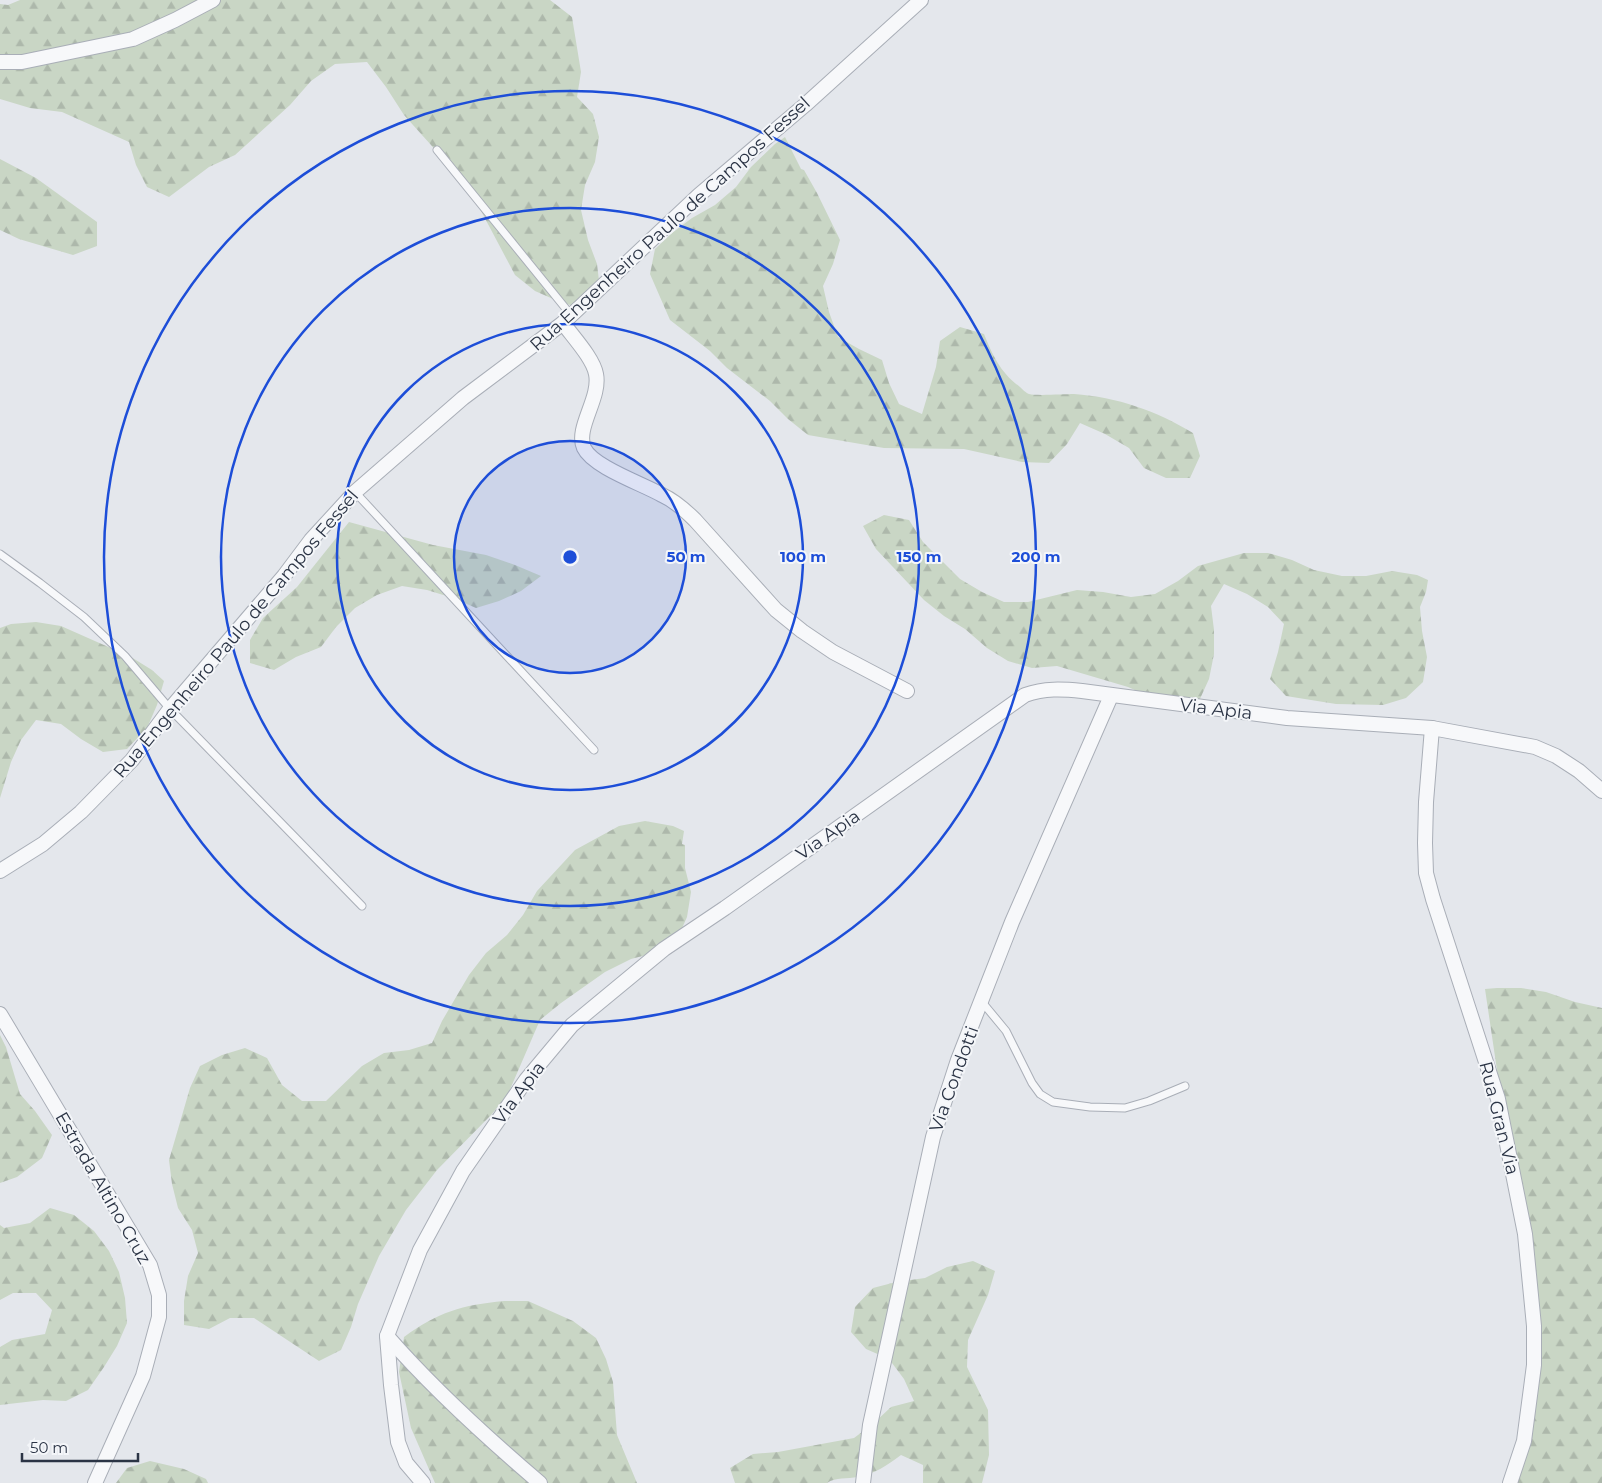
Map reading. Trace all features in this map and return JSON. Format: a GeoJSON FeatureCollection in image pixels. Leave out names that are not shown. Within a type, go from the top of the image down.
{"type":"FeatureCollection","features":[{"type":"Feature","properties":{"kind":"street"},"geometry":{"type":"LineString","coordinates":[[0,62],[22,62],[133,39],[213,0]]}},
{"type":"Feature","properties":{"kind":"street","name":"Rua Engenheiro Paulo de Campos Fessel"},"geometry":{"type":"LineString","coordinates":[[0,871],[43,844],[81,812],[132,760],[170,709],[284,576],[311,540],[355,492],[463,398],[567,319],[699,195],[804,105],[921,0]]}},
{"type":"Feature","properties":{"kind":"street"},"geometry":{"type":"LineString","coordinates":[[567,319],[596,375],[596,388],[582,440],[584,449],[591,457],[607,468],[663,495],[680,506],[695,520],[776,610],[802,631],[833,652],[907,691]]}},
{"type":"Feature","properties":{"kind":"street","name":"Via Apia"},"geometry":{"type":"LineString","coordinates":[[422,1483],[406,1462],[398,1442],[387,1336],[420,1250],[462,1171],[526,1080],[572,1025],[664,949],[725,908],[1025,695],[1053,688],[1286,718],[1432,728],[1535,747],[1556,756],[1579,771],[1602,791]]}},
{"type":"Feature","properties":{"kind":"street","name":"Via Condotti"},"geometry":{"type":"LineString","coordinates":[[862,1483],[870,1425],[933,1137],[958,1060],[1012,922],[1111,696]]}},
{"type":"Feature","properties":{"kind":"street","name":"Rua Gran Via"},"geometry":{"type":"LineString","coordinates":[[1432,728],[1426,802],[1426,873],[1498,1099],[1525,1234],[1534,1326],[1534,1366],[1524,1441],[1510,1483]]}},
{"type":"Feature","properties":{"kind":"street","name":"Estrada Altino Cruz"},"geometry":{"type":"LineString","coordinates":[[0,1014],[150,1265],[159,1295],[159,1317],[143,1376],[95,1483]]}},
{"type":"Feature","properties":{"kind":"street"},"geometry":{"type":"LineString","coordinates":[[387,1336],[453,1407],[540,1483]]}},
{"type":"Feature","properties":{"kind":"lane"},"geometry":{"type":"LineString","coordinates":[[437,150],[567,319]]}},
{"type":"Feature","properties":{"kind":"lane"},"geometry":{"type":"LineString","coordinates":[[355,492],[594,750]]}},
{"type":"Feature","properties":{"kind":"lane"},"geometry":{"type":"LineString","coordinates":[[0,554],[91,624],[125,656],[170,709],[362,906]]}},
{"type":"Feature","properties":{"kind":"lane"},"geometry":{"type":"LineString","coordinates":[[982,1002],[1006,1031],[1032,1083],[1040,1094],[1053,1102],[1081,1106],[1125,1108],[1149,1102],[1185,1086]]}},
{"type":"Feature","properties":{"kind":"green space"},"geometry":{"type":"Polygon","coordinates":[[[20,0],[550,0],[572,17],[581,72],[577,97],[593,114],[599,137],[595,162],[585,185],[581,210],[588,240],[597,264],[600,289],[584,309],[560,302],[535,291],[515,275],[480,209],[464,185],[404,115],[367,62],[335,64],[311,81],[290,105],[235,155],[209,167],[169,197],[147,187],[136,165],[129,142],[62,112],[30,108],[0,99],[0,4],[8,5],[20,0]]]}},
{"type":"Feature","properties":{"kind":"green space"},"geometry":{"type":"Polygon","coordinates":[[[785,137],[801,169],[804,170],[817,193],[840,240],[833,264],[823,286],[829,312],[838,337],[882,360],[889,383],[899,404],[922,414],[936,367],[940,341],[960,327],[984,334],[1002,369],[1028,393],[1033,395],[1074,394],[1106,398],[1151,412],[1193,433],[1200,456],[1190,478],[1166,478],[1144,468],[1129,448],[1105,434],[1080,423],[1067,444],[1049,463],[1022,462],[964,449],[884,448],[808,435],[770,401],[727,368],[710,351],[670,320],[650,274],[655,249],[672,233],[692,218],[715,205],[736,187],[751,167],[785,137]]]}},
{"type":"Feature","properties":{"kind":"green space"},"geometry":{"type":"Polygon","coordinates":[[[0,159],[36,178],[97,222],[97,246],[73,255],[19,239],[0,230],[0,159]]]}},
{"type":"Feature","properties":{"kind":"green space"},"geometry":{"type":"Polygon","coordinates":[[[884,515],[909,520],[923,542],[960,579],[1004,602],[1028,602],[1077,590],[1131,597],[1155,594],[1178,581],[1198,566],[1244,553],[1268,553],[1292,560],[1314,570],[1342,576],[1366,576],[1392,571],[1417,575],[1428,580],[1420,607],[1427,657],[1423,682],[1406,698],[1383,705],[1336,704],[1286,696],[1270,679],[1284,624],[1268,607],[1247,594],[1224,584],[1211,606],[1214,654],[1209,679],[1199,701],[1176,708],[1128,687],[1057,666],[1032,668],[1008,661],[987,648],[965,629],[944,616],[924,600],[876,549],[863,526],[884,515]]]}},
{"type":"Feature","properties":{"kind":"green space"},"geometry":{"type":"Polygon","coordinates":[[[349,522],[433,545],[486,555],[541,576],[521,591],[499,601],[476,608],[427,590],[402,586],[377,595],[355,608],[336,627],[321,647],[296,657],[274,670],[250,663],[250,640],[263,618],[297,587],[349,522]]]}},
{"type":"Feature","properties":{"kind":"green space"},"geometry":{"type":"Polygon","coordinates":[[[36,622],[61,626],[131,657],[152,670],[164,681],[157,705],[147,728],[127,749],[103,752],[61,724],[36,720],[21,740],[11,762],[0,798],[0,628],[11,624],[36,622]]]}},
{"type":"Feature","properties":{"kind":"green space"},"geometry":{"type":"Polygon","coordinates":[[[645,821],[673,826],[684,831],[682,844],[685,845],[685,868],[691,892],[687,917],[676,942],[654,953],[631,959],[605,972],[540,1020],[508,1094],[492,1114],[437,1170],[406,1210],[379,1256],[341,1350],[319,1361],[254,1318],[230,1318],[209,1329],[184,1325],[184,1301],[188,1276],[198,1253],[192,1230],[178,1208],[169,1160],[190,1088],[200,1066],[222,1055],[245,1048],[267,1058],[282,1085],[302,1101],[326,1101],[362,1066],[384,1053],[409,1050],[432,1043],[442,1021],[469,975],[486,953],[507,935],[523,915],[537,891],[575,850],[619,826],[645,821]]]}},
{"type":"Feature","properties":{"kind":"green space"},"geometry":{"type":"Polygon","coordinates":[[[1521,988],[1546,992],[1575,1002],[1602,1008],[1602,1483],[1511,1483],[1532,1367],[1510,1158],[1485,989],[1521,988]]]}},
{"type":"Feature","properties":{"kind":"green space"},"geometry":{"type":"Polygon","coordinates":[[[0,1035],[6,1047],[20,1094],[52,1135],[42,1158],[17,1177],[0,1183],[0,1035]]]}},
{"type":"Feature","properties":{"kind":"green space"},"geometry":{"type":"Polygon","coordinates":[[[50,1208],[74,1215],[94,1231],[109,1251],[119,1272],[125,1298],[127,1323],[117,1346],[88,1390],[66,1401],[43,1400],[0,1405],[0,1347],[12,1340],[45,1334],[52,1310],[36,1293],[13,1293],[0,1300],[0,1225],[4,1228],[30,1223],[50,1208]]]}},
{"type":"Feature","properties":{"kind":"green space"},"geometry":{"type":"Polygon","coordinates":[[[973,1261],[995,1271],[988,1295],[968,1340],[967,1367],[988,1410],[989,1455],[982,1483],[923,1483],[923,1465],[901,1455],[876,1471],[858,1477],[842,1478],[827,1483],[735,1483],[730,1468],[753,1454],[778,1452],[854,1438],[891,1407],[914,1401],[904,1379],[889,1359],[866,1349],[851,1332],[855,1307],[873,1288],[896,1282],[925,1278],[947,1267],[973,1261]]]}},
{"type":"Feature","properties":{"kind":"green space"},"geometry":{"type":"Polygon","coordinates":[[[504,1301],[528,1301],[573,1321],[596,1338],[606,1359],[613,1382],[617,1435],[637,1483],[435,1483],[411,1428],[399,1372],[404,1337],[428,1321],[451,1311],[504,1301]]]}},
{"type":"Feature","properties":{"kind":"green space"},"geometry":{"type":"Polygon","coordinates":[[[150,1461],[184,1469],[206,1479],[208,1483],[116,1483],[127,1468],[150,1461]]]}}]}
